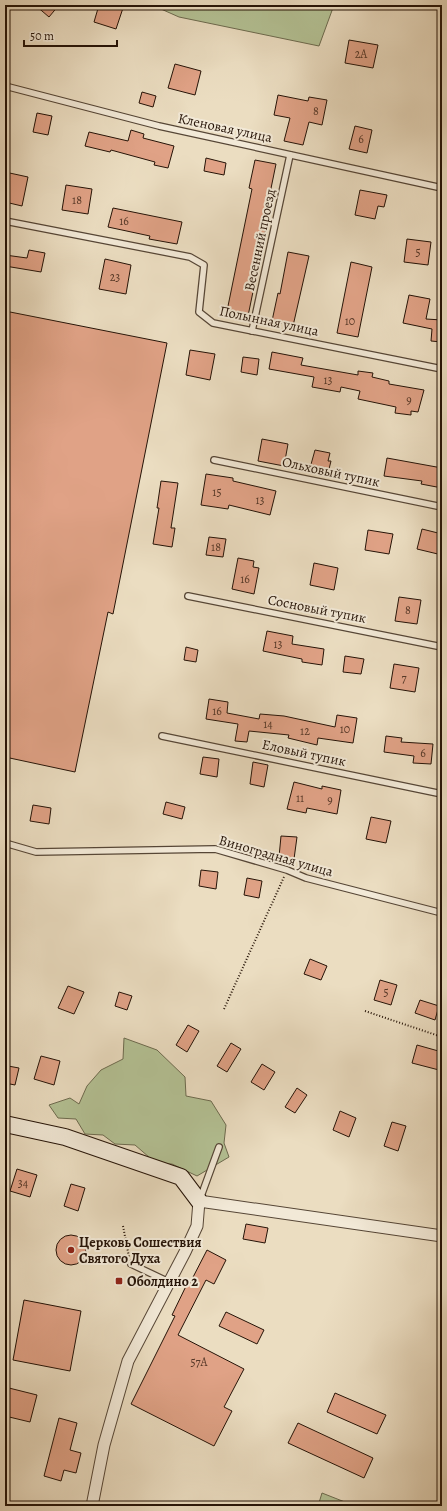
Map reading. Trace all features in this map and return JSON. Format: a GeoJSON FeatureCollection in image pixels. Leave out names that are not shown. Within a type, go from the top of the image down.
{"type":"FeatureCollection","features":[{"type":"Feature","properties":{"kind":"street"},"geometry":{"type":"LineString","coordinates":[[5,1124],[65,1137],[181,1177],[199,1201],[197,1226],[128,1361],[104,1446],[92,1506]]}},
{"type":"Feature","properties":{"kind":"street"},"geometry":{"type":"LineString","coordinates":[[199,1201],[442,1236]]}},
{"type":"Feature","properties":{"kind":"lane","name":"Кленовая улица"},"geometry":{"type":"LineString","coordinates":[[5,86],[159,126],[442,188]]}},
{"type":"Feature","properties":{"kind":"lane","name":"Весенний проезд"},"geometry":{"type":"LineString","coordinates":[[252,331],[290,155]]}},
{"type":"Feature","properties":{"kind":"lane","name":"Полынная улица"},"geometry":{"type":"LineString","coordinates":[[5,221],[190,257],[204,265],[199,312],[214,323],[442,369]]}},
{"type":"Feature","properties":{"kind":"lane","name":"Ольховый тупик"},"geometry":{"type":"LineString","coordinates":[[214,460],[442,507]]}},
{"type":"Feature","properties":{"kind":"lane","name":"Сосновый тупик"},"geometry":{"type":"LineString","coordinates":[[188,596],[442,646]]}},
{"type":"Feature","properties":{"kind":"lane","name":"Еловый тупик"},"geometry":{"type":"LineString","coordinates":[[162,736],[442,794]]}},
{"type":"Feature","properties":{"kind":"lane","name":"Виноградная улица"},"geometry":{"type":"LineString","coordinates":[[5,843],[36,852],[215,849],[287,870],[306,878],[442,913]]}},
{"type":"Feature","properties":{"kind":"lane"},"geometry":{"type":"LineString","coordinates":[[199,1201],[219,1147]]}},
{"type":"Feature","properties":{"kind":"lane"},"geometry":{"type":"LineString","coordinates":[[131,1264],[169,1282]]}},
{"type":"Feature","properties":{"kind":"path"},"geometry":{"type":"LineString","coordinates":[[224,1009],[287,870]]}},
{"type":"Feature","properties":{"kind":"path"},"geometry":{"type":"LineString","coordinates":[[365,1011],[442,1037]]}},
{"type":"Feature","properties":{"kind":"path"},"geometry":{"type":"LineString","coordinates":[[123,1226],[131,1264]]}},
{"type":"Feature","properties":{"kind":"green space"},"geometry":{"type":"Polygon","coordinates":[[[152,5],[334,5],[319,46],[179,17],[152,5]]]}},
{"type":"Feature","properties":{"kind":"green space"},"geometry":{"type":"Polygon","coordinates":[[[124,1038],[157,1050],[185,1077],[186,1096],[211,1101],[226,1125],[224,1143],[229,1157],[197,1176],[172,1164],[157,1164],[135,1145],[115,1144],[103,1135],[85,1134],[76,1119],[58,1118],[49,1105],[70,1098],[79,1104],[87,1086],[101,1070],[123,1059],[124,1038]]]}},
{"type":"Feature","properties":{"kind":"green space"},"geometry":{"type":"Polygon","coordinates":[[[322,1493],[355,1506],[318,1506],[322,1493]]]}},
{"type":"Feature","properties":{"kind":"building"},"geometry":{"type":"Polygon","coordinates":[[[35,5],[59,5],[49,17],[35,5]]]}},
{"type":"Feature","properties":{"kind":"building"},"geometry":{"type":"Polygon","coordinates":[[[99,5],[124,5],[116,29],[94,22],[99,5]]]}},
{"type":"Feature","properties":{"kind":"building"},"geometry":{"type":"Polygon","coordinates":[[[349,40],[378,45],[373,68],[345,63],[349,40]]]}},
{"type":"Feature","properties":{"kind":"building"},"geometry":{"type":"Polygon","coordinates":[[[175,64],[201,71],[195,95],[168,88],[175,64]]]}},
{"type":"Feature","properties":{"kind":"building"},"geometry":{"type":"Polygon","coordinates":[[[142,92],[156,96],[153,107],[139,103],[142,92]]]}},
{"type":"Feature","properties":{"kind":"building"},"geometry":{"type":"Polygon","coordinates":[[[278,95],[308,101],[309,97],[327,100],[322,125],[309,122],[303,145],[284,141],[290,118],[274,115],[278,95]]]}},
{"type":"Feature","properties":{"kind":"building"},"geometry":{"type":"Polygon","coordinates":[[[37,113],[52,116],[48,135],[33,132],[37,113]]]}},
{"type":"Feature","properties":{"kind":"building"},"geometry":{"type":"Polygon","coordinates":[[[355,126],[372,130],[367,153],[349,149],[355,126]]]}},
{"type":"Feature","properties":{"kind":"building"},"geometry":{"type":"Polygon","coordinates":[[[131,130],[144,134],[143,138],[174,146],[168,168],[154,165],[155,162],[111,150],[110,152],[85,146],[89,132],[128,141],[131,130]]]}},
{"type":"Feature","properties":{"kind":"building"},"geometry":{"type":"Polygon","coordinates":[[[206,158],[226,163],[224,175],[204,171],[206,158]]]}},
{"type":"Feature","properties":{"kind":"building"},"geometry":{"type":"Polygon","coordinates":[[[255,160],[276,164],[268,203],[271,204],[248,316],[227,311],[252,189],[249,188],[255,160]]]}},
{"type":"Feature","properties":{"kind":"building"},"geometry":{"type":"Polygon","coordinates":[[[5,172],[28,177],[22,206],[5,202],[5,172]]]}},
{"type":"Feature","properties":{"kind":"building"},"geometry":{"type":"Polygon","coordinates":[[[66,185],[92,189],[88,214],[62,210],[66,185]]]}},
{"type":"Feature","properties":{"kind":"building"},"geometry":{"type":"Polygon","coordinates":[[[360,190],[387,195],[384,207],[378,206],[375,219],[355,215],[360,190]]]}},
{"type":"Feature","properties":{"kind":"building"},"geometry":{"type":"Polygon","coordinates":[[[113,208],[182,222],[177,244],[149,239],[150,236],[108,227],[113,208]]]}},
{"type":"Feature","properties":{"kind":"building"},"geometry":{"type":"Polygon","coordinates":[[[407,239],[431,242],[428,265],[404,262],[407,239]]]}},
{"type":"Feature","properties":{"kind":"building"},"geometry":{"type":"Polygon","coordinates":[[[29,250],[45,253],[41,272],[5,266],[5,255],[27,258],[29,250]]]}},
{"type":"Feature","properties":{"kind":"building"},"geometry":{"type":"Polygon","coordinates":[[[288,252],[309,256],[293,326],[272,321],[278,293],[280,294],[288,252]]]}},
{"type":"Feature","properties":{"kind":"building"},"geometry":{"type":"Polygon","coordinates":[[[105,259],[131,265],[126,294],[99,289],[105,259]]]}},
{"type":"Feature","properties":{"kind":"building"},"geometry":{"type":"Polygon","coordinates":[[[351,262],[372,267],[358,337],[337,333],[351,262]]]}},
{"type":"Feature","properties":{"kind":"building"},"geometry":{"type":"Polygon","coordinates":[[[409,295],[430,299],[426,319],[442,320],[442,342],[431,341],[432,329],[403,323],[409,295]]]}},
{"type":"Feature","properties":{"kind":"building"},"geometry":{"type":"Polygon","coordinates":[[[5,311],[167,343],[113,614],[108,612],[75,772],[5,757],[5,311]]]}},
{"type":"Feature","properties":{"kind":"building"},"geometry":{"type":"Polygon","coordinates":[[[190,350],[215,354],[210,380],[186,375],[190,350]]]}},
{"type":"Feature","properties":{"kind":"building"},"geometry":{"type":"Polygon","coordinates":[[[272,352],[303,358],[301,365],[358,375],[358,371],[373,373],[372,377],[389,381],[389,384],[424,390],[418,412],[411,411],[411,415],[395,413],[396,407],[358,399],[360,391],[341,387],[340,392],[312,387],[314,377],[269,369],[272,352]]]}},
{"type":"Feature","properties":{"kind":"building"},"geometry":{"type":"Polygon","coordinates":[[[243,357],[259,359],[257,375],[241,372],[243,357]]]}},
{"type":"Feature","properties":{"kind":"building"},"geometry":{"type":"Polygon","coordinates":[[[262,439],[288,444],[284,466],[258,461],[262,439]]]}},
{"type":"Feature","properties":{"kind":"building"},"geometry":{"type":"Polygon","coordinates":[[[315,450],[330,453],[328,461],[331,461],[328,473],[310,468],[315,450]]]}},
{"type":"Feature","properties":{"kind":"building"},"geometry":{"type":"Polygon","coordinates":[[[387,458],[442,468],[442,488],[421,484],[422,481],[384,476],[387,458]]]}},
{"type":"Feature","properties":{"kind":"building"},"geometry":{"type":"Polygon","coordinates":[[[206,474],[233,478],[233,481],[276,491],[270,515],[229,505],[228,509],[201,505],[206,474]]]}},
{"type":"Feature","properties":{"kind":"building"},"geometry":{"type":"Polygon","coordinates":[[[161,481],[178,483],[171,528],[175,528],[172,547],[153,544],[159,508],[157,508],[161,481]]]}},
{"type":"Feature","properties":{"kind":"building"},"geometry":{"type":"Polygon","coordinates":[[[422,529],[442,534],[442,555],[417,549],[422,529]]]}},
{"type":"Feature","properties":{"kind":"building"},"geometry":{"type":"Polygon","coordinates":[[[368,530],[393,534],[389,554],[365,550],[368,530]]]}},
{"type":"Feature","properties":{"kind":"building"},"geometry":{"type":"Polygon","coordinates":[[[209,537],[226,539],[223,557],[206,555],[209,537]]]}},
{"type":"Feature","properties":{"kind":"building"},"geometry":{"type":"Polygon","coordinates":[[[238,558],[254,561],[253,567],[259,568],[254,594],[232,589],[238,558]]]}},
{"type":"Feature","properties":{"kind":"building"},"geometry":{"type":"Polygon","coordinates":[[[314,563],[338,568],[334,590],[310,585],[314,563]]]}},
{"type":"Feature","properties":{"kind":"building"},"geometry":{"type":"Polygon","coordinates":[[[399,597],[421,600],[417,624],[395,621],[399,597]]]}},
{"type":"Feature","properties":{"kind":"building"},"geometry":{"type":"Polygon","coordinates":[[[267,631],[293,636],[292,644],[324,649],[322,665],[302,662],[302,659],[263,651],[267,631]]]}},
{"type":"Feature","properties":{"kind":"building"},"geometry":{"type":"Polygon","coordinates":[[[186,647],[198,650],[196,662],[184,660],[186,647]]]}},
{"type":"Feature","properties":{"kind":"building"},"geometry":{"type":"Polygon","coordinates":[[[345,656],[364,659],[361,674],[343,672],[345,656]]]}},
{"type":"Feature","properties":{"kind":"building"},"geometry":{"type":"Polygon","coordinates":[[[394,664],[419,668],[415,692],[390,688],[394,664]]]}},
{"type":"Feature","properties":{"kind":"building"},"geometry":{"type":"Polygon","coordinates":[[[209,699],[228,702],[227,713],[259,719],[260,714],[284,716],[335,727],[337,715],[357,718],[353,743],[318,738],[317,745],[288,738],[289,735],[249,731],[247,742],[235,741],[238,724],[206,719],[209,699]]]}},
{"type":"Feature","properties":{"kind":"building"},"geometry":{"type":"Polygon","coordinates":[[[386,736],[402,738],[401,742],[433,744],[431,764],[413,763],[414,756],[384,752],[386,736]]]}},
{"type":"Feature","properties":{"kind":"building"},"geometry":{"type":"Polygon","coordinates":[[[203,757],[219,759],[217,777],[200,774],[203,757]]]}},
{"type":"Feature","properties":{"kind":"building"},"geometry":{"type":"Polygon","coordinates":[[[253,762],[268,765],[264,787],[250,784],[253,762]]]}},
{"type":"Feature","properties":{"kind":"building"},"geometry":{"type":"Polygon","coordinates":[[[294,782],[322,789],[322,786],[341,790],[337,814],[307,808],[306,813],[287,809],[294,782]]]}},
{"type":"Feature","properties":{"kind":"building"},"geometry":{"type":"Polygon","coordinates":[[[166,802],[185,807],[182,819],[163,814],[166,802]]]}},
{"type":"Feature","properties":{"kind":"building"},"geometry":{"type":"Polygon","coordinates":[[[33,805],[51,808],[49,824],[30,821],[33,805]]]}},
{"type":"Feature","properties":{"kind":"building"},"geometry":{"type":"Polygon","coordinates":[[[371,817],[391,821],[386,843],[366,839],[371,817]]]}},
{"type":"Feature","properties":{"kind":"building"},"geometry":{"type":"Polygon","coordinates":[[[281,836],[297,837],[294,859],[279,857],[281,836]]]}},
{"type":"Feature","properties":{"kind":"building"},"geometry":{"type":"Polygon","coordinates":[[[201,870],[218,872],[216,889],[199,886],[201,870]]]}},
{"type":"Feature","properties":{"kind":"building"},"geometry":{"type":"Polygon","coordinates":[[[247,878],[262,881],[259,898],[244,895],[247,878]]]}},
{"type":"Feature","properties":{"kind":"building"},"geometry":{"type":"Polygon","coordinates":[[[310,959],[327,966],[321,980],[304,974],[310,959]]]}},
{"type":"Feature","properties":{"kind":"building"},"geometry":{"type":"Polygon","coordinates":[[[380,980],[397,985],[391,1005],[374,1000],[380,980]]]}},
{"type":"Feature","properties":{"kind":"building"},"geometry":{"type":"Polygon","coordinates":[[[68,986],[84,992],[74,1014],[58,1008],[68,986]]]}},
{"type":"Feature","properties":{"kind":"building"},"geometry":{"type":"Polygon","coordinates":[[[119,992],[132,996],[127,1010],[115,1006],[119,992]]]}},
{"type":"Feature","properties":{"kind":"building"},"geometry":{"type":"Polygon","coordinates":[[[420,1000],[439,1006],[435,1020],[415,1013],[420,1000]]]}},
{"type":"Feature","properties":{"kind":"building"},"geometry":{"type":"Polygon","coordinates":[[[188,1025],[199,1031],[187,1052],[176,1045],[188,1025]]]}},
{"type":"Feature","properties":{"kind":"building"},"geometry":{"type":"Polygon","coordinates":[[[231,1043],[241,1049],[227,1072],[217,1066],[231,1043]]]}},
{"type":"Feature","properties":{"kind":"building"},"geometry":{"type":"Polygon","coordinates":[[[417,1045],[442,1052],[439,1070],[412,1063],[417,1045]]]}},
{"type":"Feature","properties":{"kind":"building"},"geometry":{"type":"Polygon","coordinates":[[[41,1056],[60,1061],[54,1085],[34,1079],[41,1056]]]}},
{"type":"Feature","properties":{"kind":"building"},"geometry":{"type":"Polygon","coordinates":[[[262,1064],[275,1072],[264,1090],[251,1082],[262,1064]]]}},
{"type":"Feature","properties":{"kind":"building"},"geometry":{"type":"Polygon","coordinates":[[[8,1066],[19,1068],[15,1085],[5,1083],[8,1066]]]}},
{"type":"Feature","properties":{"kind":"building"},"geometry":{"type":"Polygon","coordinates":[[[297,1088],[307,1095],[295,1113],[285,1107],[297,1088]]]}},
{"type":"Feature","properties":{"kind":"building"},"geometry":{"type":"Polygon","coordinates":[[[340,1111],[356,1118],[349,1137],[333,1130],[340,1111]]]}},
{"type":"Feature","properties":{"kind":"building"},"geometry":{"type":"Polygon","coordinates":[[[392,1122],[406,1126],[398,1151],[384,1146],[392,1122]]]}},
{"type":"Feature","properties":{"kind":"building"},"geometry":{"type":"Polygon","coordinates":[[[17,1169],[37,1175],[30,1197],[10,1191],[17,1169]]]}},
{"type":"Feature","properties":{"kind":"building"},"geometry":{"type":"Polygon","coordinates":[[[71,1184],[85,1188],[78,1211],[64,1206],[71,1184]]]}},
{"type":"Feature","properties":{"kind":"building"},"geometry":{"type":"Polygon","coordinates":[[[246,1224],[268,1228],[265,1243],[243,1239],[246,1224]]]}},
{"type":"Feature","properties":{"kind":"building","name":"Церковь Сошествия Святого Духа"},"geometry":{"type":"Polygon","coordinates":[[[71,1235],[82,1239],[86,1250],[82,1261],[71,1265],[60,1261],[56,1250],[60,1239],[71,1235]]]}},
{"type":"Feature","properties":{"kind":"building"},"geometry":{"type":"Polygon","coordinates":[[[207,1250],[226,1260],[214,1284],[206,1280],[178,1335],[244,1369],[224,1407],[232,1411],[214,1446],[131,1404],[175,1316],[172,1315],[188,1282],[190,1283],[207,1250]]]}},
{"type":"Feature","properties":{"kind":"building"},"geometry":{"type":"Polygon","coordinates":[[[24,1300],[81,1311],[70,1371],[13,1360],[24,1300]]]}},
{"type":"Feature","properties":{"kind":"building"},"geometry":{"type":"Polygon","coordinates":[[[226,1312],[264,1330],[257,1344],[219,1326],[226,1312]]]}},
{"type":"Feature","properties":{"kind":"building"},"geometry":{"type":"Polygon","coordinates":[[[5,1387],[37,1395],[30,1422],[5,1416],[5,1387]]]}},
{"type":"Feature","properties":{"kind":"building"},"geometry":{"type":"Polygon","coordinates":[[[335,1393],[386,1415],[377,1434],[327,1412],[335,1393]]]}},
{"type":"Feature","properties":{"kind":"building"},"geometry":{"type":"Polygon","coordinates":[[[59,1418],[77,1423],[70,1450],[81,1453],[76,1473],[64,1470],[61,1481],[44,1476],[59,1418]]]}},
{"type":"Feature","properties":{"kind":"building"},"geometry":{"type":"Polygon","coordinates":[[[298,1423],[373,1458],[364,1478],[288,1443],[298,1423]]]}},
{"type":"Feature","properties":{"kind":"place","name":"Церковь Сошествия Святого Духа"},"geometry":{"type":"Point","coordinates":[71,1250]}},
{"type":"Feature","properties":{"kind":"place","name":"Оболдино 2"},"geometry":{"type":"Point","coordinates":[119,1281]}}]}
